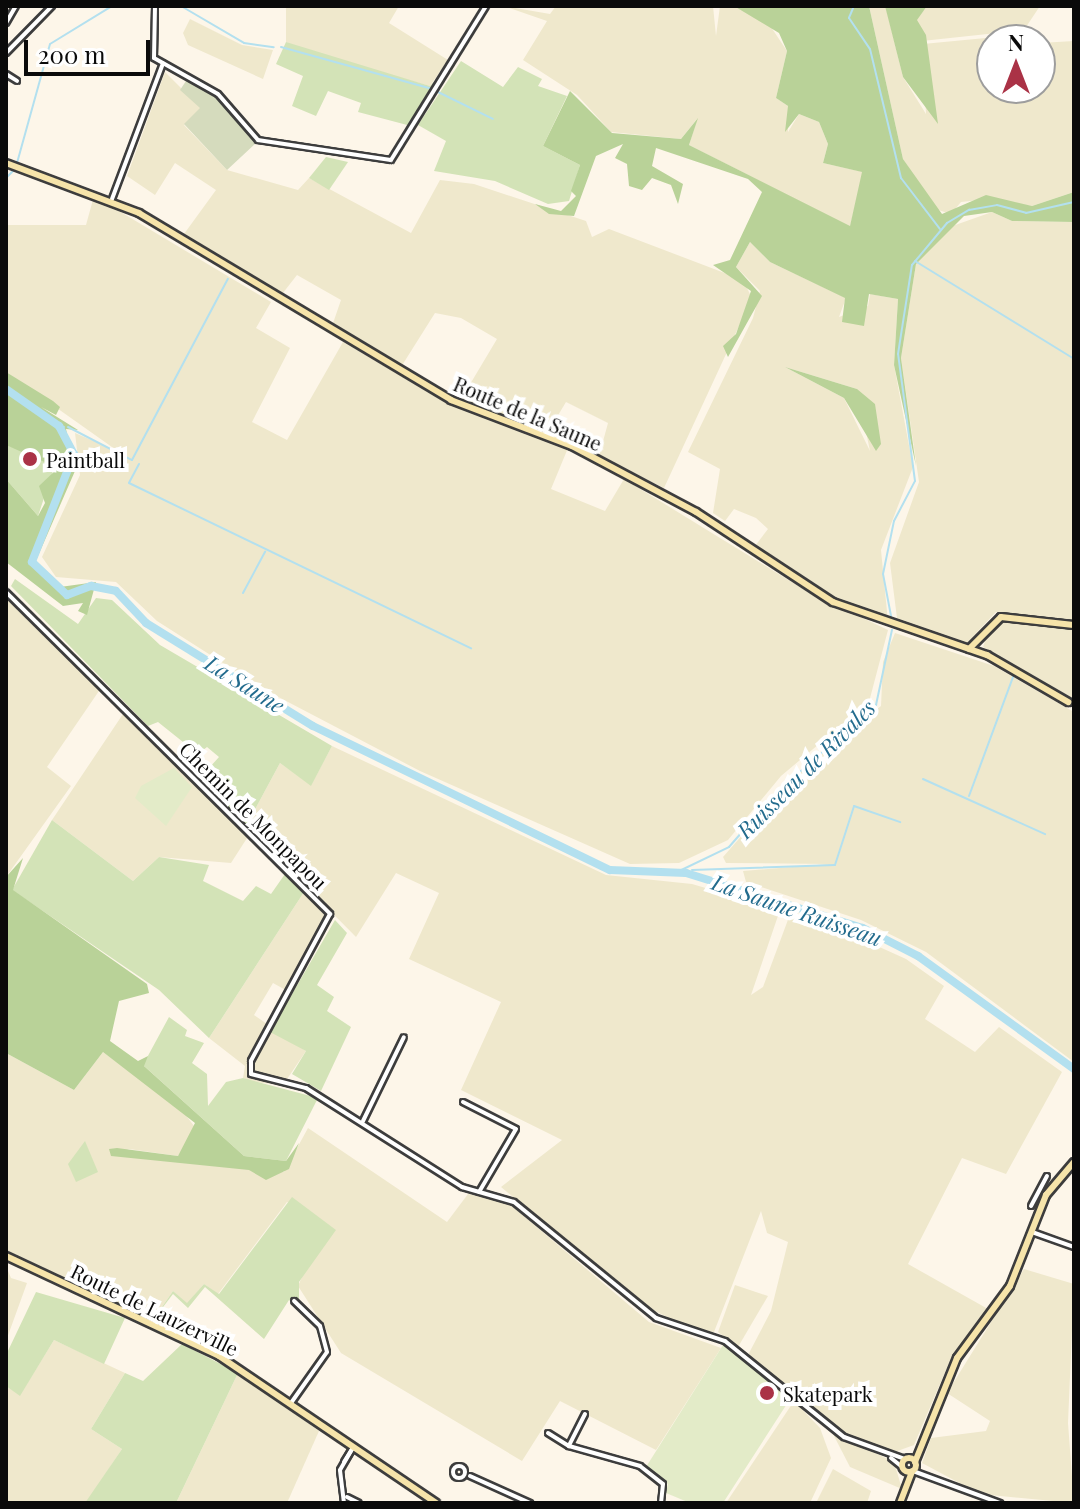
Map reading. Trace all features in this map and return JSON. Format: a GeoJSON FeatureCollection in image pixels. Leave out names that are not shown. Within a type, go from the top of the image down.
{"type":"FeatureCollection","features":[{"type":"Feature","properties":{"kind":"street"},"geometry":{"type":"LineString","coordinates":[[6,23],[16,6]]}},
{"type":"Feature","properties":{"kind":"street"},"geometry":{"type":"LineString","coordinates":[[6,53],[52,6]]}},
{"type":"Feature","properties":{"kind":"street"},"geometry":{"type":"LineString","coordinates":[[155,6],[150,50],[163,63],[218,94],[262,143],[392,160],[486,6]]}},
{"type":"Feature","properties":{"kind":"street"},"geometry":{"type":"LineString","coordinates":[[112,199],[163,63]]}},
{"type":"Feature","properties":{"kind":"street"},"geometry":{"type":"LineString","coordinates":[[6,74],[17,81]]}},
{"type":"Feature","properties":{"kind":"street","name":"Route de la Saune"},"geometry":{"type":"LineString","coordinates":[[6,163],[112,199],[435,392],[580,449],[707,519],[833,602],[908,632],[972,651],[1071,704]]}},
{"type":"Feature","properties":{"kind":"street","name":"Chemin de Monpapou"},"geometry":{"type":"LineString","coordinates":[[6,592],[328,912],[248,1070],[298,1085],[479,1192],[514,1202],[656,1318],[725,1341],[838,1433],[924,1473],[1000,1503]]}},
{"type":"Feature","properties":{"kind":"street"},"geometry":{"type":"LineString","coordinates":[[972,651],[978,639],[1005,616],[1074,625]]}},
{"type":"Feature","properties":{"kind":"street"},"geometry":{"type":"LineString","coordinates":[[363,1122],[404,1037]]}},
{"type":"Feature","properties":{"kind":"street"},"geometry":{"type":"LineString","coordinates":[[463,1102],[516,1129],[479,1192]]}},
{"type":"Feature","properties":{"kind":"street"},"geometry":{"type":"LineString","coordinates":[[1031,1206],[1074,1162]]}},
{"type":"Feature","properties":{"kind":"street"},"geometry":{"type":"LineString","coordinates":[[900,1503],[910,1465],[920,1448],[950,1371],[1010,1286],[1032,1232],[1047,1176]]}},
{"type":"Feature","properties":{"kind":"street"},"geometry":{"type":"LineString","coordinates":[[1032,1232],[1074,1247]]}},
{"type":"Feature","properties":{"kind":"street","name":"Route de Lauzerville"},"geometry":{"type":"LineString","coordinates":[[6,1256],[219,1356],[351,1451],[436,1503]]}},
{"type":"Feature","properties":{"kind":"street"},"geometry":{"type":"LineString","coordinates":[[289,1406],[327,1352],[320,1326],[294,1301]]}},
{"type":"Feature","properties":{"kind":"street"},"geometry":{"type":"LineString","coordinates":[[569,1446],[585,1414]]}},
{"type":"Feature","properties":{"kind":"street"},"geometry":{"type":"LineString","coordinates":[[548,1433],[569,1446],[637,1464],[662,1482],[661,1503]]}},
{"type":"Feature","properties":{"kind":"street"},"geometry":{"type":"LineString","coordinates":[[351,1451],[342,1463],[345,1500],[359,1503]]}},
{"type":"Feature","properties":{"kind":"street"},"geometry":{"type":"LineString","coordinates":[[470,1476],[498,1494],[530,1503]]}},
{"type":"Feature","properties":{"kind":"street"},"geometry":{"type":"LineString","coordinates":[[494,1503],[498,1494]]}},
{"type":"Feature","properties":{"kind":"shaded area"},"geometry":{"type":"Polygon","coordinates":[[[286,6],[399,6],[389,23],[448,60],[430,86],[300,50],[286,42],[286,6]]]}},
{"type":"Feature","properties":{"kind":"shaded area"},"geometry":{"type":"Polygon","coordinates":[[[504,6],[550,14],[556,6],[713,6],[716,36],[720,6],[734,6],[769,24],[787,51],[776,98],[788,106],[788,132],[799,114],[819,122],[828,144],[823,163],[863,172],[850,227],[689,145],[697,119],[681,139],[611,132],[577,95],[523,60],[547,21],[504,6]]]}},
{"type":"Feature","properties":{"kind":"shaded area"},"geometry":{"type":"Polygon","coordinates":[[[869,6],[886,8],[903,77],[926,114],[923,44],[976,39],[976,104],[1056,104],[1056,42],[1074,41],[1074,192],[1032,206],[980,200],[961,202],[951,214],[935,209],[903,159],[869,6]]]}},
{"type":"Feature","properties":{"kind":"shaded area"},"geometry":{"type":"Polygon","coordinates":[[[927,6],[1040,6],[1028,24],[976,24],[976,35],[922,41],[916,20],[927,6]]]}},
{"type":"Feature","properties":{"kind":"shaded area"},"geometry":{"type":"Polygon","coordinates":[[[190,19],[242,45],[273,50],[263,79],[188,45],[183,33],[190,19]]]}},
{"type":"Feature","properties":{"kind":"shaded area"},"geometry":{"type":"Polygon","coordinates":[[[165,72],[201,108],[184,125],[227,170],[298,190],[309,178],[411,233],[440,180],[474,184],[586,221],[592,237],[609,229],[743,280],[752,298],[664,488],[599,456],[608,423],[566,402],[548,432],[460,401],[497,339],[461,318],[435,313],[401,367],[332,326],[341,300],[297,275],[279,298],[184,234],[216,190],[175,163],[155,195],[127,176],[165,72]]]}},
{"type":"Feature","properties":{"kind":"shaded area"},"geometry":{"type":"Polygon","coordinates":[[[94,196],[271,302],[256,328],[290,348],[252,422],[287,440],[343,342],[453,406],[568,448],[551,489],[605,511],[624,479],[808,592],[888,630],[869,702],[781,776],[728,840],[679,863],[630,864],[420,771],[267,691],[157,621],[116,582],[56,577],[42,557],[80,475],[75,433],[119,452],[6,372],[6,225],[86,225],[94,196]]]}},
{"type":"Feature","properties":{"kind":"shaded area"},"geometry":{"type":"Polygon","coordinates":[[[992,212],[1012,221],[1074,222],[1074,621],[996,612],[966,644],[898,626],[890,563],[919,482],[901,358],[916,264],[944,229],[992,212]]]}},
{"type":"Feature","properties":{"kind":"shaded area"},"geometry":{"type":"Polygon","coordinates":[[[750,242],[770,262],[846,298],[839,317],[868,306],[870,294],[898,299],[894,365],[913,467],[881,550],[888,622],[824,594],[755,546],[768,529],[756,518],[734,509],[725,521],[713,513],[720,469],[688,452],[753,318],[760,291],[736,267],[750,242]],[[785,367],[844,398],[870,451],[857,389],[785,367]]]}},
{"type":"Feature","properties":{"kind":"shaded area"},"geometry":{"type":"Polygon","coordinates":[[[6,596],[101,688],[47,767],[71,786],[6,877],[6,596]]]}},
{"type":"Feature","properties":{"kind":"shaded area"},"geometry":{"type":"Polygon","coordinates":[[[1005,621],[1074,629],[1074,699],[983,647],[988,632],[1005,621]]]}},
{"type":"Feature","properties":{"kind":"shaded area"},"geometry":{"type":"Polygon","coordinates":[[[895,633],[994,666],[1074,712],[1074,1062],[926,952],[861,920],[746,882],[743,871],[829,864],[726,863],[723,857],[795,775],[881,706],[883,662],[895,633]]]}},
{"type":"Feature","properties":{"kind":"shaded area"},"geometry":{"type":"Polygon","coordinates":[[[125,711],[249,835],[231,863],[159,857],[133,881],[52,820],[125,711]]]}},
{"type":"Feature","properties":{"kind":"shaded area"},"geometry":{"type":"Polygon","coordinates":[[[332,746],[606,875],[692,884],[780,910],[751,995],[763,987],[789,917],[833,926],[906,959],[944,986],[925,1019],[975,1052],[999,1027],[1062,1072],[1006,1174],[962,1158],[908,1264],[988,1309],[946,1370],[914,1445],[892,1453],[852,1438],[748,1355],[771,1311],[788,1242],[767,1233],[761,1211],[714,1332],[693,1330],[641,1304],[501,1187],[562,1140],[461,1090],[501,1002],[409,959],[439,893],[396,873],[356,937],[246,826],[280,763],[311,785],[332,746]]]}},
{"type":"Feature","properties":{"kind":"shaded area"},"geometry":{"type":"Polygon","coordinates":[[[304,892],[331,921],[291,993],[273,983],[254,1015],[306,1051],[283,1085],[253,1082],[243,1078],[245,1066],[209,1038],[304,892]]]}},
{"type":"Feature","properties":{"kind":"shaded area"},"geometry":{"type":"Polygon","coordinates":[[[103,1052],[182,1110],[197,1130],[178,1156],[129,1149],[116,1155],[284,1172],[308,1128],[447,1222],[468,1194],[506,1201],[649,1322],[721,1348],[656,1450],[560,1401],[522,1461],[341,1353],[298,1286],[326,1223],[287,1202],[218,1294],[204,1284],[187,1304],[173,1291],[153,1320],[6,1250],[6,1053],[74,1090],[103,1052]]]}},
{"type":"Feature","properties":{"kind":"shaded area"},"geometry":{"type":"Polygon","coordinates":[[[6,1266],[11,1278],[27,1283],[6,1341],[6,1266]]]}},
{"type":"Feature","properties":{"kind":"shaded area"},"geometry":{"type":"Polygon","coordinates":[[[1024,1269],[1074,1284],[1068,1423],[1074,1503],[980,1494],[922,1463],[931,1438],[986,1431],[990,1421],[947,1393],[1024,1269]]]}},
{"type":"Feature","properties":{"kind":"shaded area"},"geometry":{"type":"Polygon","coordinates":[[[735,1285],[768,1296],[738,1347],[718,1332],[735,1285]]]}},
{"type":"Feature","properties":{"kind":"shaded area"},"geometry":{"type":"Polygon","coordinates":[[[54,1340],[125,1373],[91,1429],[122,1449],[86,1503],[6,1503],[6,1386],[20,1395],[54,1340]]]}},
{"type":"Feature","properties":{"kind":"shaded area"},"geometry":{"type":"Polygon","coordinates":[[[238,1373],[319,1431],[287,1503],[176,1503],[238,1373]]]}},
{"type":"Feature","properties":{"kind":"shaded area"},"geometry":{"type":"Polygon","coordinates":[[[794,1401],[820,1428],[831,1458],[810,1503],[726,1503],[794,1401]]]}},
{"type":"Feature","properties":{"kind":"shaded area"},"geometry":{"type":"Polygon","coordinates":[[[832,1432],[894,1462],[902,1489],[850,1467],[832,1432]]]}},
{"type":"Feature","properties":{"kind":"shaded area"},"geometry":{"type":"Polygon","coordinates":[[[833,1469],[871,1491],[867,1503],[816,1503],[833,1469]]]}},
{"type":"Feature","properties":{"kind":"green space"},"geometry":{"type":"Polygon","coordinates":[[[734,6],[869,6],[903,159],[942,214],[986,195],[1032,206],[1074,192],[1074,222],[1012,221],[992,212],[964,216],[916,264],[901,358],[916,466],[894,365],[898,299],[869,294],[864,326],[842,322],[845,298],[770,262],[750,242],[736,267],[762,296],[728,357],[723,346],[736,334],[751,291],[713,265],[730,260],[762,192],[748,179],[656,148],[652,166],[683,184],[678,204],[671,185],[652,178],[642,190],[629,186],[627,164],[615,158],[623,144],[596,156],[574,216],[549,214],[535,204],[561,211],[576,196],[571,191],[580,165],[543,146],[570,91],[612,133],[681,139],[698,118],[689,145],[850,226],[862,172],[823,163],[828,144],[819,122],[799,114],[785,132],[788,106],[776,98],[787,51],[779,33],[734,6]]]}},
{"type":"Feature","properties":{"kind":"green space"},"geometry":{"type":"Polygon","coordinates":[[[885,6],[927,6],[917,20],[926,35],[938,124],[903,77],[885,6]]]}},
{"type":"Feature","properties":{"kind":"green space"},"geometry":{"type":"Polygon","coordinates":[[[286,42],[430,86],[451,62],[411,126],[358,112],[361,103],[328,91],[316,116],[292,106],[303,76],[276,64],[286,42]]]}},
{"type":"Feature","properties":{"kind":"green space"},"geometry":{"type":"Polygon","coordinates":[[[461,61],[503,87],[518,67],[542,79],[538,86],[567,96],[543,146],[580,165],[569,201],[548,204],[495,181],[434,171],[446,141],[418,125],[461,61]]]}},
{"type":"Feature","properties":{"kind":"green space"},"geometry":{"type":"Polygon","coordinates":[[[188,78],[218,96],[256,143],[227,170],[184,124],[200,108],[180,90],[188,78]]]}},
{"type":"Feature","properties":{"kind":"green space"},"geometry":{"type":"Polygon","coordinates":[[[326,157],[348,162],[329,190],[309,178],[326,157]]]}},
{"type":"Feature","properties":{"kind":"green space"},"geometry":{"type":"Polygon","coordinates":[[[785,367],[857,389],[875,404],[881,444],[876,451],[844,398],[785,367]]]}},
{"type":"Feature","properties":{"kind":"green space"},"geometry":{"type":"Polygon","coordinates":[[[6,372],[53,401],[60,407],[56,415],[41,407],[78,430],[66,429],[75,471],[34,565],[60,587],[96,582],[87,615],[78,611],[83,603],[63,606],[6,562],[6,479],[38,516],[45,503],[39,486],[58,468],[6,445],[6,372]]]}},
{"type":"Feature","properties":{"kind":"green space"},"geometry":{"type":"Polygon","coordinates":[[[6,445],[56,462],[38,516],[6,479],[6,445]]]}},
{"type":"Feature","properties":{"kind":"green space"},"geometry":{"type":"Polygon","coordinates":[[[15,579],[78,624],[96,598],[112,600],[160,645],[332,746],[311,786],[280,763],[246,826],[200,778],[219,757],[207,747],[198,754],[158,722],[148,726],[11,586],[15,579]]]}},
{"type":"Feature","properties":{"kind":"green space"},"geometry":{"type":"Polygon","coordinates":[[[174,768],[192,787],[166,826],[135,798],[141,786],[174,768]]]}},
{"type":"Feature","properties":{"kind":"green space"},"geometry":{"type":"Polygon","coordinates":[[[52,820],[133,881],[159,857],[209,865],[203,881],[243,901],[256,886],[271,894],[285,874],[304,892],[209,1038],[159,990],[12,890],[52,820]]]}},
{"type":"Feature","properties":{"kind":"green space"},"geometry":{"type":"Polygon","coordinates":[[[23,858],[13,890],[147,984],[149,993],[119,1001],[110,1041],[138,1061],[148,1056],[144,1066],[244,1156],[286,1161],[299,1143],[289,1169],[266,1180],[249,1170],[111,1156],[109,1149],[117,1148],[178,1156],[195,1123],[103,1052],[74,1090],[6,1053],[6,877],[23,858]]]}},
{"type":"Feature","properties":{"kind":"green space"},"geometry":{"type":"Polygon","coordinates":[[[335,920],[347,933],[317,985],[334,997],[327,1011],[351,1027],[321,1091],[292,1074],[306,1051],[270,1032],[335,920]]]}},
{"type":"Feature","properties":{"kind":"green space"},"geometry":{"type":"Polygon","coordinates":[[[169,1017],[187,1030],[185,1036],[204,1043],[192,1063],[207,1074],[208,1106],[226,1082],[243,1078],[318,1098],[286,1161],[244,1156],[143,1065],[169,1017]]]}},
{"type":"Feature","properties":{"kind":"green space"},"geometry":{"type":"Polygon","coordinates":[[[85,1141],[98,1172],[76,1182],[68,1164],[85,1141]]]}},
{"type":"Feature","properties":{"kind":"green space"},"geometry":{"type":"Polygon","coordinates":[[[292,1197],[336,1230],[299,1282],[299,1309],[289,1300],[264,1339],[205,1287],[188,1308],[173,1294],[153,1320],[173,1291],[187,1303],[204,1284],[219,1294],[292,1197]]]}},
{"type":"Feature","properties":{"kind":"green space"},"geometry":{"type":"Polygon","coordinates":[[[36,1292],[125,1318],[104,1364],[54,1340],[20,1396],[6,1386],[6,1355],[36,1292]]]}},
{"type":"Feature","properties":{"kind":"green space"},"geometry":{"type":"Polygon","coordinates":[[[182,1344],[238,1373],[176,1503],[85,1503],[122,1449],[91,1429],[125,1373],[143,1381],[182,1344]]]}},
{"type":"Feature","properties":{"kind":"green space"},"geometry":{"type":"Polygon","coordinates":[[[723,1345],[792,1396],[723,1503],[690,1503],[666,1493],[668,1484],[646,1467],[723,1345]]]}},
{"type":"Feature","properties":{"kind":"waterway"},"geometry":{"type":"LineString","coordinates":[[17,163],[50,44],[112,6]]}},
{"type":"Feature","properties":{"kind":"waterway"},"geometry":{"type":"LineString","coordinates":[[181,6],[244,43],[274,47]]}},
{"type":"Feature","properties":{"kind":"waterway"},"geometry":{"type":"LineString","coordinates":[[854,6],[849,18],[870,49],[901,178],[940,229]]}},
{"type":"Feature","properties":{"kind":"waterway"},"geometry":{"type":"LineString","coordinates":[[281,47],[432,89]]}},
{"type":"Feature","properties":{"kind":"waterway"},"geometry":{"type":"LineString","coordinates":[[438,92],[493,119]]}},
{"type":"Feature","properties":{"kind":"waterway"},"geometry":{"type":"LineString","coordinates":[[6,178],[14,170]]}},
{"type":"Feature","properties":{"kind":"waterway","name":"Ruisseau de Rivales"},"geometry":{"type":"LineString","coordinates":[[892,621],[883,574],[894,521],[915,481],[898,354],[912,265],[947,223],[969,210],[997,205],[1026,213],[1074,202]]}},
{"type":"Feature","properties":{"kind":"waterway"},"geometry":{"type":"LineString","coordinates":[[915,261],[1074,359]]}},
{"type":"Feature","properties":{"kind":"waterway"},"geometry":{"type":"LineString","coordinates":[[132,460],[228,279]]}},
{"type":"Feature","properties":{"kind":"waterway","name":"La Saune"},"geometry":{"type":"LineString","coordinates":[[6,389],[59,426],[74,454],[32,562],[67,595],[91,586],[116,591],[146,623],[313,726],[610,870],[686,873],[863,928],[918,956],[1074,1069]]}},
{"type":"Feature","properties":{"kind":"waterway"},"geometry":{"type":"LineString","coordinates":[[68,427],[132,460]]}},
{"type":"Feature","properties":{"kind":"waterway"},"geometry":{"type":"LineString","coordinates":[[139,464],[129,483],[471,648]]}},
{"type":"Feature","properties":{"kind":"waterway"},"geometry":{"type":"LineString","coordinates":[[243,593],[265,552]]}},
{"type":"Feature","properties":{"kind":"waterway","name":"Ruisseau de Rivales"},"geometry":{"type":"LineString","coordinates":[[673,874],[729,847],[777,792],[876,705],[892,630]]}},
{"type":"Feature","properties":{"kind":"waterway"},"geometry":{"type":"LineString","coordinates":[[969,796],[1013,677]]}},
{"type":"Feature","properties":{"kind":"waterway"},"geometry":{"type":"LineString","coordinates":[[923,779],[1045,834]]}},
{"type":"Feature","properties":{"kind":"waterway","name":"La Saune Ruisseau"},"geometry":{"type":"LineString","coordinates":[[692,870],[835,865],[854,806],[900,822]]}},
{"type":"Feature","properties":{"kind":"place","name":"Paintball"},"geometry":{"type":"Point","coordinates":[30,459]}},
{"type":"Feature","properties":{"kind":"place","name":"Skatepark"},"geometry":{"type":"Point","coordinates":[767,1393]}}]}
